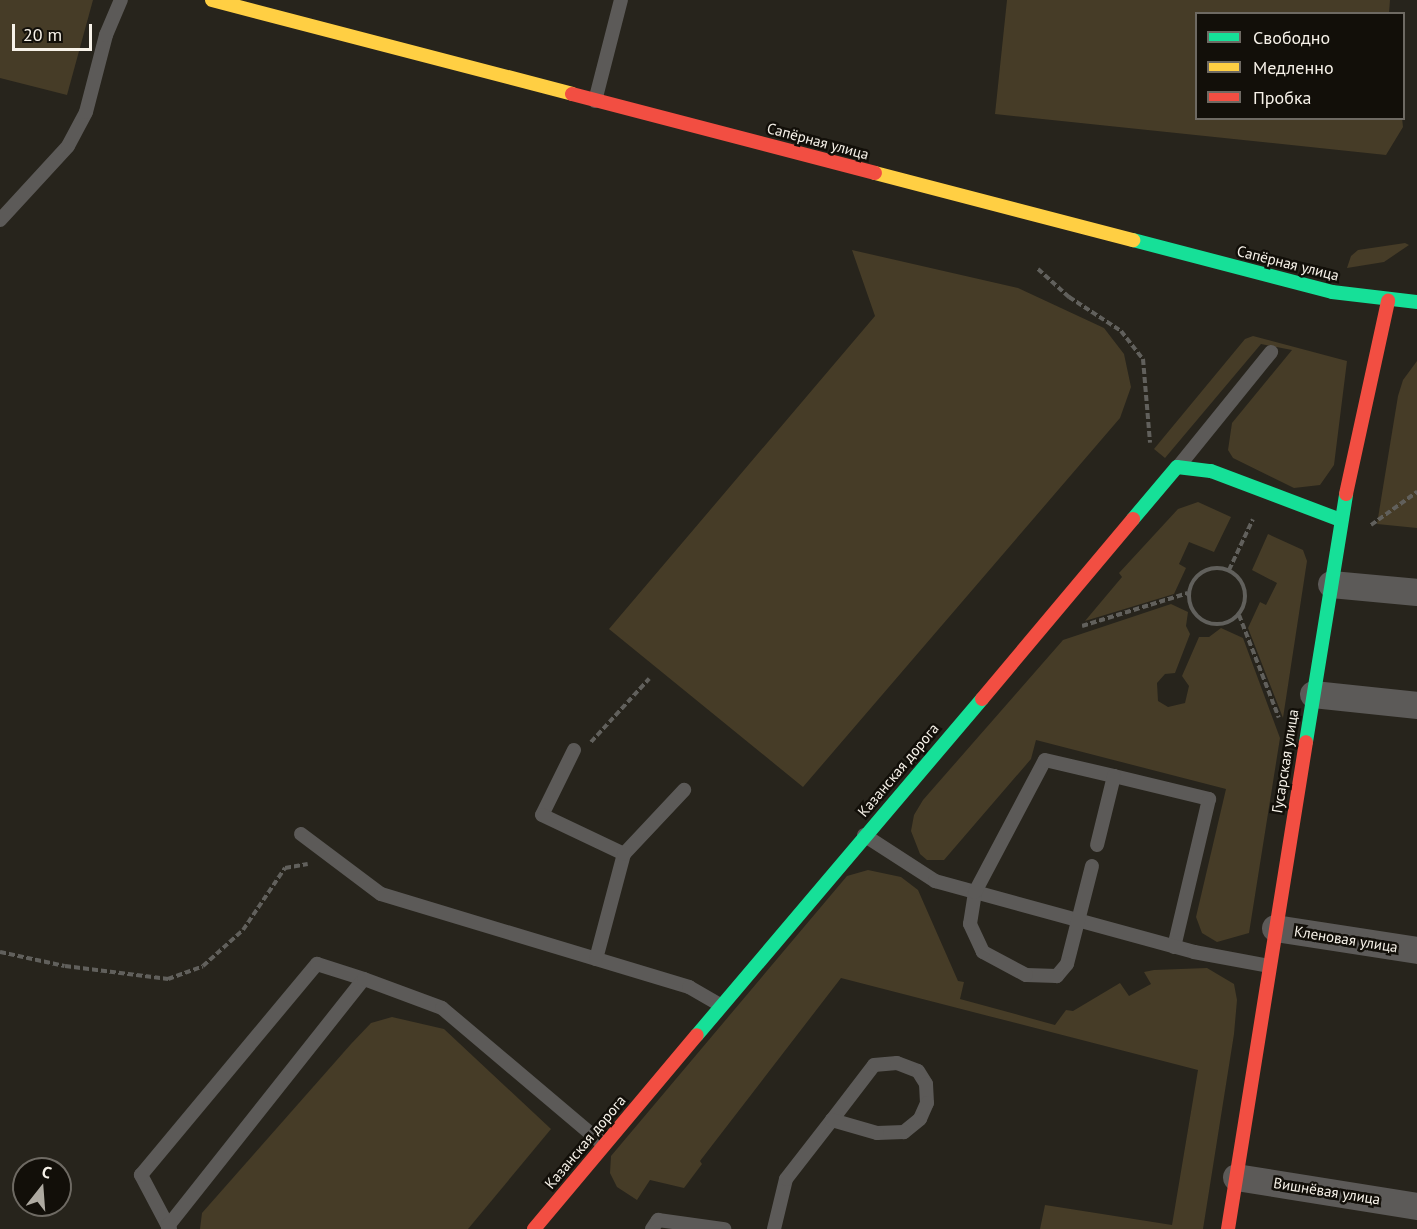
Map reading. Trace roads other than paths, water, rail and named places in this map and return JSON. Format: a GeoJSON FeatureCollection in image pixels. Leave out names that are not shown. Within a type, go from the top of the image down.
{"type":"FeatureCollection","features":[{"type":"Feature","properties":{"kind":"street","name":"Сапёрная улица"},"geometry":{"type":"LineString","coordinates":[[213,0],[1332,292],[1388,301],[1417,302]]}},
{"type":"Feature","properties":{"kind":"street","name":"Гусарская улица"},"geometry":{"type":"LineString","coordinates":[[1228,1229],[1341,520],[1371,366],[1388,301]]}},
{"type":"Feature","properties":{"kind":"street"},"geometry":{"type":"LineString","coordinates":[[1177,467],[1211,471],[1341,520]]}},
{"type":"Feature","properties":{"kind":"street","name":"Казанская дорога"},"geometry":{"type":"LineString","coordinates":[[534,1229],[720,1005],[1177,467]]}},
{"type":"Feature","properties":{"kind":"street"},"geometry":{"type":"LineString","coordinates":[[1330,584],[1417,592]]}},
{"type":"Feature","properties":{"kind":"street"},"geometry":{"type":"LineString","coordinates":[[1313,694],[1417,705]]}},
{"type":"Feature","properties":{"kind":"street","name":"Кленовая улица"},"geometry":{"type":"LineString","coordinates":[[1275,928],[1417,950]]}},
{"type":"Feature","properties":{"kind":"street","name":"Вишнёвая улица"},"geometry":{"type":"LineString","coordinates":[[1236,1177],[1417,1206]]}},
{"type":"Feature","properties":{"kind":"lane"},"geometry":{"type":"LineString","coordinates":[[0,220],[68,146],[86,112],[105,35],[122,0]]}},
{"type":"Feature","properties":{"kind":"lane"},"geometry":{"type":"LineString","coordinates":[[595,100],[621,0]]}},
{"type":"Feature","properties":{"kind":"lane"},"geometry":{"type":"LineString","coordinates":[[1177,467],[1271,352]]}},
{"type":"Feature","properties":{"kind":"lane"},"geometry":{"type":"LineString","coordinates":[[574,750],[542,815],[624,854]]}},
{"type":"Feature","properties":{"kind":"lane"},"geometry":{"type":"LineString","coordinates":[[1092,866],[1080,921],[1067,964],[1057,976],[1026,975],[993,960],[975,940],[970,924],[975,892],[1045,760],[1209,799],[1174,947]]}},
{"type":"Feature","properties":{"kind":"lane"},"geometry":{"type":"LineString","coordinates":[[1097,845],[1114,776]]}},
{"type":"Feature","properties":{"kind":"lane"},"geometry":{"type":"LineString","coordinates":[[596,959],[624,854],[684,790]]}},
{"type":"Feature","properties":{"kind":"lane"},"geometry":{"type":"LineString","coordinates":[[301,834],[381,894],[689,987],[720,1005]]}},
{"type":"Feature","properties":{"kind":"lane"},"geometry":{"type":"LineString","coordinates":[[864,835],[935,881],[1174,947],[1269,966]]}},
{"type":"Feature","properties":{"kind":"lane"},"geometry":{"type":"LineString","coordinates":[[364,979],[169,1227],[141,1175],[317,964],[364,979],[442,1008],[604,1145]]}},
{"type":"Feature","properties":{"kind":"lane"},"geometry":{"type":"LineString","coordinates":[[774,1229],[786,1179],[874,1065],[897,1063],[918,1071],[926,1084],[927,1103],[920,1119],[904,1132],[877,1133],[832,1120]]}},
{"type":"Feature","properties":{"kind":"lane"},"geometry":{"type":"LineString","coordinates":[[652,1229],[658,1220],[724,1229]]}}]}
